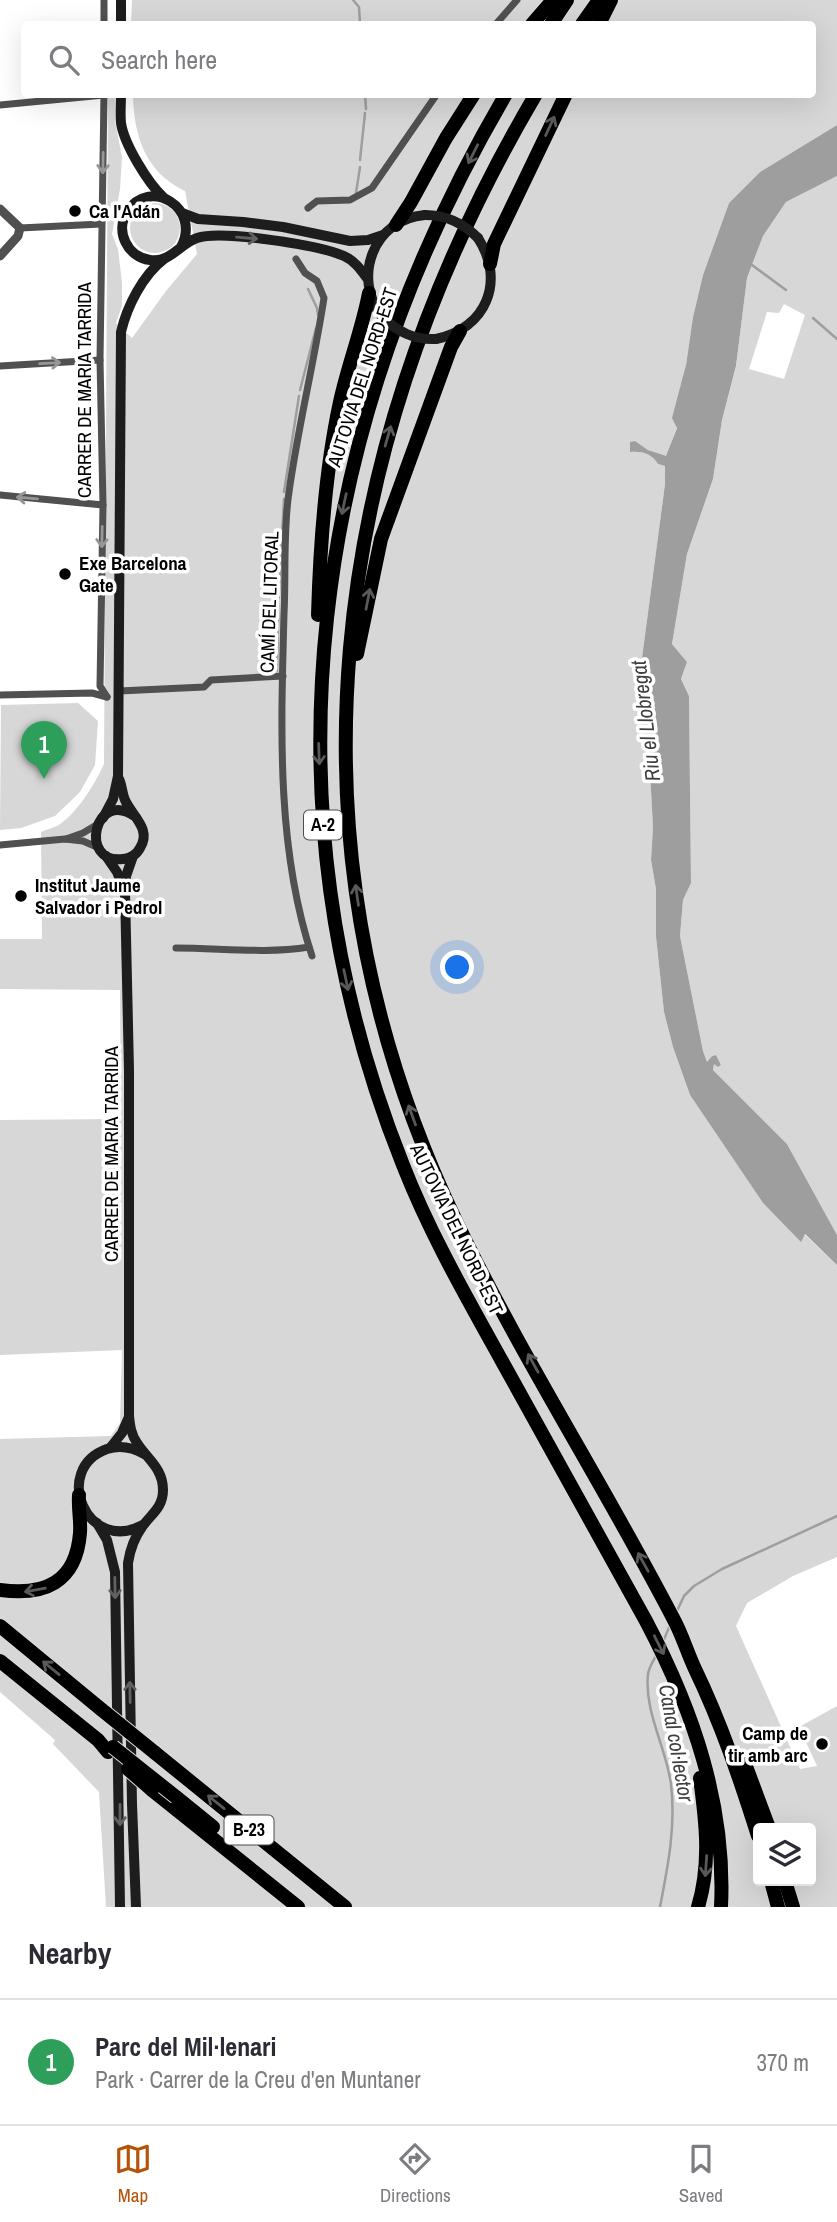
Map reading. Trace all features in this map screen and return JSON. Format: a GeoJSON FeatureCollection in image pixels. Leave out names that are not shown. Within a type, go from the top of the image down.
{"type":"FeatureCollection","features":[{"type":"Feature","properties":{"kind":"highway"},"geometry":{"type":"LineString","coordinates":[[535,21],[553,0]]}},
{"type":"Feature","properties":{"kind":"highway"},"geometry":{"type":"LineString","coordinates":[[553,21],[567,0]]}},
{"type":"Feature","properties":{"kind":"highway"},"geometry":{"type":"LineString","coordinates":[[584,21],[599,0]]}},
{"type":"Feature","properties":{"kind":"highway"},"geometry":{"type":"LineString","coordinates":[[600,21],[611,0]]}},
{"type":"Feature","properties":{"kind":"highway"},"geometry":{"type":"LineString","coordinates":[[396,225],[471,98]]}},
{"type":"Feature","properties":{"kind":"highway","name":"AUTOVIA DEL NORD-EST"},"geometry":{"type":"LineString","coordinates":[[504,98],[460,179],[424,256],[390,342],[364,421],[350,478],[332,569],[319,711],[321,801],[332,907],[357,1030],[386,1122],[417,1198],[443,1254],[672,1670],[707,1769],[717,1818],[721,1907]]}},
{"type":"Feature","properties":{"kind":"highway","name":"AUTOVIA DEL NORD-EST"},"geometry":{"type":"LineString","coordinates":[[534,98],[458,243],[428,313],[397,404],[378,472],[352,613],[346,714],[349,823],[358,904],[375,995],[386,1035],[411,1114],[437,1179],[473,1254],[700,1669],[754,1823]]}},
{"type":"Feature","properties":{"kind":"highway"},"geometry":{"type":"LineString","coordinates":[[490,264],[494,244],[564,98]]}},
{"type":"Feature","properties":{"kind":"highway"},"geometry":{"type":"LineString","coordinates":[[319,711],[318,612],[332,449],[340,400],[368,285]]}},
{"type":"Feature","properties":{"kind":"highway"},"geometry":{"type":"LineString","coordinates":[[346,714],[381,539],[451,347],[460,331]]}},
{"type":"Feature","properties":{"kind":"highway"},"geometry":{"type":"LineString","coordinates":[[0,1590],[40,1590],[54,1584],[67,1572],[79,1542],[79,1495]]}},
{"type":"Feature","properties":{"kind":"highway","name":"B-23"},"geometry":{"type":"LineString","coordinates":[[0,1626],[345,1907]]}},
{"type":"Feature","properties":{"kind":"highway","name":"B-23"},"geometry":{"type":"LineString","coordinates":[[0,1661],[175,1802],[312,1907]]}},
{"type":"Feature","properties":{"kind":"highway"},"geometry":{"type":"LineString","coordinates":[[700,1669],[743,1757],[767,1823]]}},
{"type":"Feature","properties":{"kind":"highway"},"geometry":{"type":"LineString","coordinates":[[693,1725],[706,1833],[705,1878],[698,1907]]}},
{"type":"Feature","properties":{"kind":"highway"},"geometry":{"type":"LineString","coordinates":[[110,1749],[152,1790],[175,1802],[298,1907]]}},
{"type":"Feature","properties":{"kind":"highway"},"geometry":{"type":"LineString","coordinates":[[175,1802],[284,1907]]}},
{"type":"Feature","properties":{"kind":"highway"},"geometry":{"type":"LineString","coordinates":[[297,1868],[358,1907]]}},
{"type":"Feature","properties":{"kind":"highway"},"geometry":{"type":"LineString","coordinates":[[772,1886],[778,1907]]}},
{"type":"Feature","properties":{"kind":"highway"},"geometry":{"type":"LineString","coordinates":[[787,1886],[793,1907]]}},
{"type":"Feature","properties":{"kind":"main road"},"geometry":{"type":"LineString","coordinates":[[121,0],[121,21]]}},
{"type":"Feature","properties":{"kind":"main road"},"geometry":{"type":"LineString","coordinates":[[121,98],[123,130],[143,172],[155,190],[175,204],[182,213],[186,230],[181,247]]}},
{"type":"Feature","properties":{"kind":"main road"},"geometry":{"type":"LineString","coordinates":[[143,172],[142,189],[125,214],[122,229],[143,284]]}},
{"type":"Feature","properties":{"kind":"main road"},"geometry":{"type":"LineString","coordinates":[[135,203],[150,197],[165,199]]}},
{"type":"Feature","properties":{"kind":"main road"},"geometry":{"type":"LineString","coordinates":[[133,253],[148,260],[164,259],[191,240],[209,236],[246,237],[344,256],[353,261],[368,285],[372,301],[382,317],[394,328],[416,338],[436,339],[460,331],[478,316],[488,297],[491,284],[490,264],[485,250],[468,229],[452,219],[425,215],[413,217],[383,235],[357,242],[283,227],[198,219],[182,213]]}},
{"type":"Feature","properties":{"kind":"main road"},"geometry":{"type":"LineString","coordinates":[[368,285],[371,257],[383,235]]}},
{"type":"Feature","properties":{"kind":"main road","name":"CARRER DE MARIA TARRIDA"},"geometry":{"type":"LineString","coordinates":[[100,821],[113,799],[118,776],[120,342],[123,323],[143,284],[151,270],[164,259]]}},
{"type":"Feature","properties":{"kind":"main road","name":"CARRER DE MARIA TARRIDA"},"geometry":{"type":"LineString","coordinates":[[118,776],[125,800],[136,817]]}},
{"type":"Feature","properties":{"kind":"main road"},"geometry":{"type":"LineString","coordinates":[[119,811],[136,817],[142,826],[144,837],[141,848],[133,856],[120,860],[103,852],[95,835],[100,821],[110,813],[119,811]]}},
{"type":"Feature","properties":{"kind":"main road","name":"CARRER DE MARIA TARRIDA"},"geometry":{"type":"LineString","coordinates":[[103,852],[117,872],[125,892]]}},
{"type":"Feature","properties":{"kind":"main road","name":"CARRER DE MARIA TARRIDA"},"geometry":{"type":"LineString","coordinates":[[129,1416],[129,1046],[125,892],[126,876],[133,856]]}},
{"type":"Feature","properties":{"kind":"main road"},"geometry":{"type":"LineString","coordinates":[[110,1448],[129,1416]]}},
{"type":"Feature","properties":{"kind":"main road"},"geometry":{"type":"LineString","coordinates":[[129,1416],[132,1434],[158,1468],[163,1489],[159,1506],[132,1545],[128,1563],[136,1907]]}},
{"type":"Feature","properties":{"kind":"main road"},"geometry":{"type":"LineString","coordinates":[[120,1907],[115,1572],[111,1551],[79,1495],[80,1480],[86,1466],[96,1455],[110,1448],[129,1448],[146,1455]]}},
{"type":"Feature","properties":{"kind":"main road"},"geometry":{"type":"LineString","coordinates":[[97,1523],[121,1531],[146,1523]]}},
{"type":"Feature","properties":{"kind":"street"},"geometry":{"type":"LineString","coordinates":[[104,0],[104,21]]}},
{"type":"Feature","properties":{"kind":"street"},"geometry":{"type":"LineString","coordinates":[[499,21],[517,0]]}},
{"type":"Feature","properties":{"kind":"street"},"geometry":{"type":"LineString","coordinates":[[0,105],[73,98]]}},
{"type":"Feature","properties":{"kind":"street","name":"CARRER DE MARIA TARRIDA"},"geometry":{"type":"LineString","coordinates":[[100,686],[103,505],[100,360],[104,98]]}},
{"type":"Feature","properties":{"kind":"street"},"geometry":{"type":"LineString","coordinates":[[309,208],[317,201],[350,200],[372,188],[434,98]]}},
{"type":"Feature","properties":{"kind":"street"},"geometry":{"type":"LineString","coordinates":[[0,209],[20,228],[101,224]]}},
{"type":"Feature","properties":{"kind":"street"},"geometry":{"type":"LineString","coordinates":[[0,256],[18,236],[20,228]]}},
{"type":"Feature","properties":{"kind":"street","name":"CAMÍ DEL LITORAL"},"geometry":{"type":"LineString","coordinates":[[296,259],[305,273],[317,281],[324,298],[288,495],[283,676],[282,770],[286,821],[298,909],[312,957]]}},
{"type":"Feature","properties":{"kind":"street"},"geometry":{"type":"LineString","coordinates":[[0,366],[100,360]]}},
{"type":"Feature","properties":{"kind":"street"},"geometry":{"type":"LineString","coordinates":[[0,495],[103,505]]}},
{"type":"Feature","properties":{"kind":"street"},"geometry":{"type":"LineString","coordinates":[[0,695],[92,693],[119,696],[204,687],[211,680],[283,676]]}},
{"type":"Feature","properties":{"kind":"street"},"geometry":{"type":"LineString","coordinates":[[92,693],[100,686],[107,696]]}},
{"type":"Feature","properties":{"kind":"street"},"geometry":{"type":"LineString","coordinates":[[65,839],[83,833],[100,821]]}},
{"type":"Feature","properties":{"kind":"street"},"geometry":{"type":"LineString","coordinates":[[0,845],[65,839],[83,841],[103,852]]}},
{"type":"Feature","properties":{"kind":"street"},"geometry":{"type":"LineString","coordinates":[[176,948],[227,951],[291,950],[309,947]]}},
{"type":"Feature","properties":{"kind":"shaded area"},"geometry":{"type":"Polygon","coordinates":[[[132,0],[837,0],[837,125],[760,172],[729,203],[703,275],[693,317],[677,427],[666,457],[635,441],[630,443],[631,452],[646,453],[658,464],[665,466],[638,713],[649,754],[653,827],[651,860],[656,889],[656,938],[664,1012],[690,1095],[763,1203],[801,1241],[804,1234],[837,1265],[837,1557],[793,1576],[747,1603],[736,1626],[800,1769],[817,1766],[799,1727],[837,1706],[837,1907],[106,1907],[99,1792],[53,1744],[55,1740],[0,1692],[0,1439],[111,1436],[120,1423],[122,1350],[0,1355],[0,1120],[121,1119],[120,990],[0,989],[0,939],[42,939],[41,832],[57,826],[78,807],[104,764],[108,98],[115,98],[115,121],[122,157],[120,189],[112,234],[118,249],[122,283],[122,306],[116,323],[132,338],[197,254],[185,191],[160,174],[151,163],[144,151],[136,125],[133,98],[816,98],[816,21],[131,21],[132,0]]]}},
{"type":"Feature","properties":{"kind":"shaded area"},"geometry":{"type":"Polygon","coordinates":[[[837,176],[837,1235],[787,1144],[713,1070],[714,1063],[718,1067],[721,1065],[716,1055],[707,1063],[680,936],[683,900],[691,883],[689,696],[681,679],[687,662],[672,644],[687,554],[713,479],[722,420],[736,367],[747,278],[763,236],[786,202],[837,176]],[[784,304],[779,313],[767,312],[749,369],[784,379],[805,315],[784,304]]]}},
{"type":"Feature","properties":{"kind":"shaded area"},"geometry":{"type":"Polygon","coordinates":[[[155,203],[172,211],[180,228],[172,245],[155,253],[138,245],[130,228],[138,211],[155,203]]]}},
{"type":"Feature","properties":{"kind":"shaded area"},"geometry":{"type":"Polygon","coordinates":[[[78,703],[98,721],[95,765],[80,792],[55,816],[21,828],[0,830],[1,705],[78,703]]]}},
{"type":"Feature","properties":{"kind":"water","name":"Riu el Llobregat"},"geometry":{"type":"Polygon","coordinates":[[[837,125],[837,176],[786,202],[763,236],[747,278],[736,366],[722,420],[713,479],[687,554],[672,644],[687,662],[681,679],[689,696],[691,883],[683,900],[680,936],[703,1051],[707,1062],[716,1055],[721,1065],[718,1067],[714,1064],[713,1070],[787,1144],[837,1235],[837,1265],[805,1234],[801,1242],[763,1203],[690,1095],[664,1012],[656,937],[656,889],[651,860],[653,827],[649,754],[638,713],[665,466],[658,464],[646,453],[630,452],[630,442],[635,441],[648,450],[666,456],[677,428],[672,418],[686,365],[703,275],[729,203],[760,172],[837,125]]]}},
{"type":"Feature","properties":{"kind":"waterway"},"geometry":{"type":"LineString","coordinates":[[353,0],[359,7],[360,21]]}},
{"type":"Feature","properties":{"kind":"waterway"},"geometry":{"type":"LineString","coordinates":[[365,98],[366,109]]}},
{"type":"Feature","properties":{"kind":"waterway"},"geometry":{"type":"LineString","coordinates":[[360,160],[365,113]]}},
{"type":"Feature","properties":{"kind":"waterway"},"geometry":{"type":"LineString","coordinates":[[356,193],[360,167]]}},
{"type":"Feature","properties":{"kind":"waterway"},"geometry":{"type":"LineString","coordinates":[[752,265],[786,290]]}},
{"type":"Feature","properties":{"kind":"waterway"},"geometry":{"type":"LineString","coordinates":[[308,289],[318,315]]}},
{"type":"Feature","properties":{"kind":"waterway"},"geometry":{"type":"LineString","coordinates":[[813,318],[837,339]]}},
{"type":"Feature","properties":{"kind":"waterway"},"geometry":{"type":"LineString","coordinates":[[300,390],[316,328]]}},
{"type":"Feature","properties":{"kind":"waterway"},"geometry":{"type":"LineString","coordinates":[[284,492],[299,396]]}},
{"type":"Feature","properties":{"kind":"waterway"},"geometry":{"type":"LineString","coordinates":[[277,671],[284,499]]}},
{"type":"Feature","properties":{"kind":"waterway","name":"Canal col·lector"},"geometry":{"type":"LineString","coordinates":[[676,1613],[684,1596],[694,1586],[722,1569],[837,1516]]}},
{"type":"Feature","properties":{"kind":"waterway","name":"Canal col·lector"},"geometry":{"type":"LineString","coordinates":[[663,1642],[670,1625]]}},
{"type":"Feature","properties":{"kind":"waterway","name":"Canal col·lector"},"geometry":{"type":"LineString","coordinates":[[657,1654],[649,1671],[649,1702],[671,1784],[673,1815],[660,1907]]}},
{"type":"Feature","properties":{"kind":"tunnel"},"geometry":{"type":"LineString","coordinates":[[296,259],[308,208]]}},
{"type":"Feature","properties":{"kind":"place","name":"Ca l'Adán"},"geometry":{"type":"Point","coordinates":[75,211]}},
{"type":"Feature","properties":{"kind":"place","name":"Exe Barcelona Gate"},"geometry":{"type":"Point","coordinates":[65,574]}},
{"type":"Feature","properties":{"kind":"place","name":"Parc del Mil·lenari"},"geometry":{"type":"Point","coordinates":[44,779]}},
{"type":"Feature","properties":{"kind":"place","name":"Institut Jaume Salvador i Pedrol"},"geometry":{"type":"Point","coordinates":[21,896]}},
{"type":"Feature","properties":{"kind":"place","name":"Camp de tir amb arc"},"geometry":{"type":"Point","coordinates":[822,1744]}}]}
